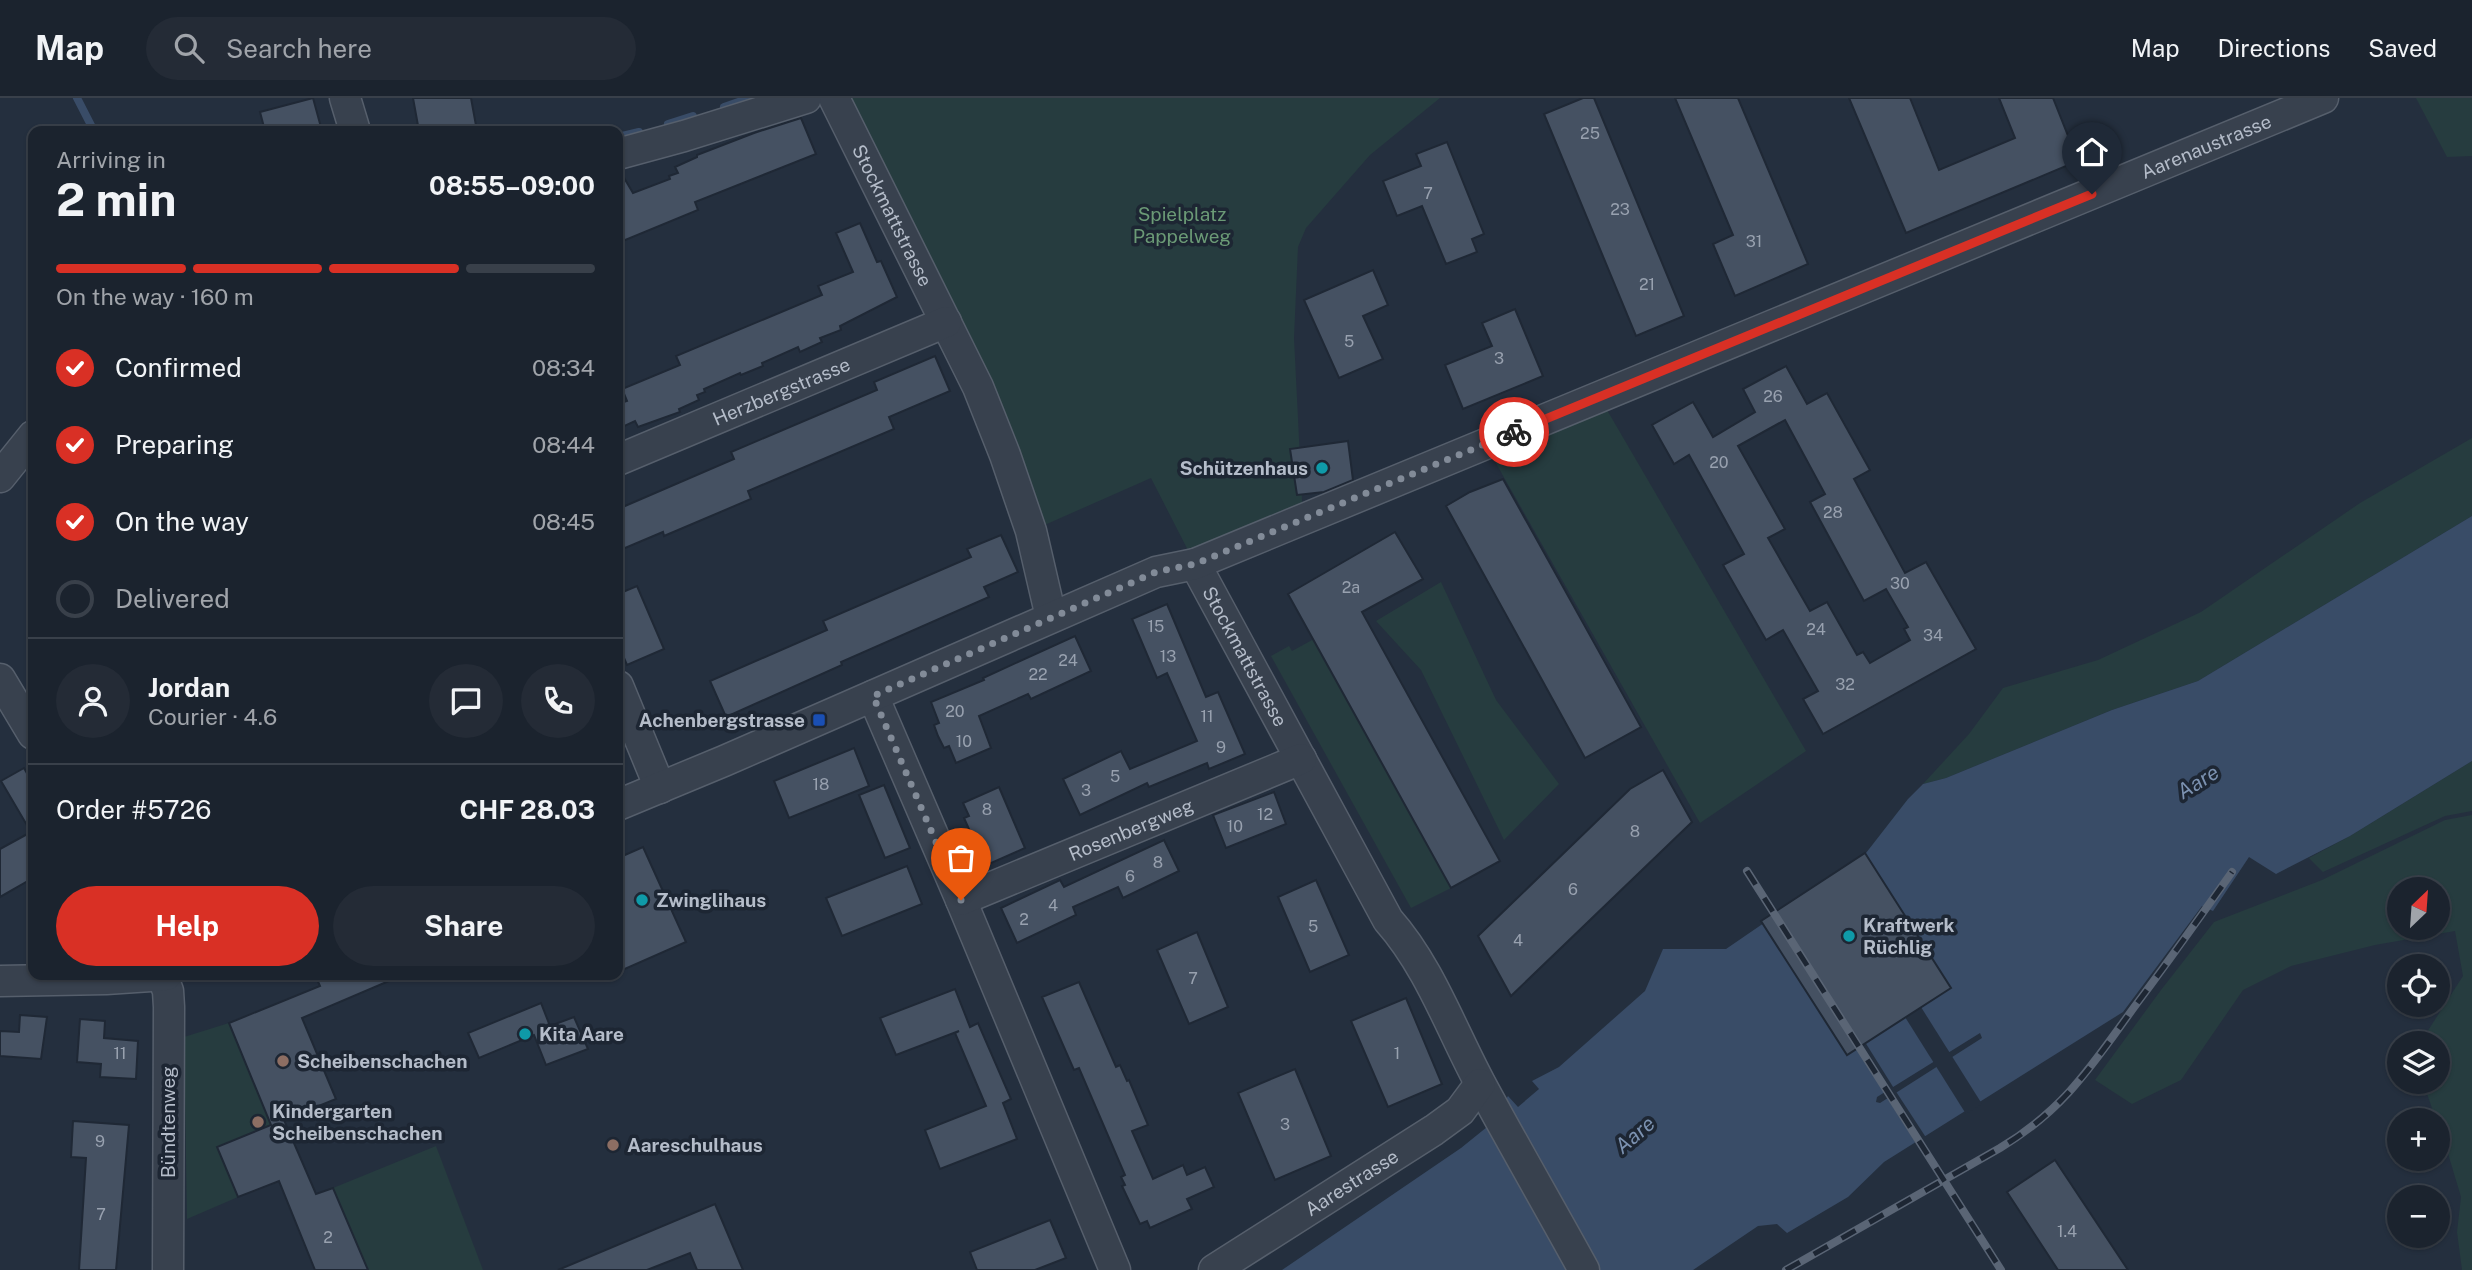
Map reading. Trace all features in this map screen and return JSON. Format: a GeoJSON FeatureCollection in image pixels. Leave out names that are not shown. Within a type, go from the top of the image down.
{"type":"FeatureCollection","features":[{"type":"Feature","properties":{"kind":"street"},"geometry":{"type":"LineString","coordinates":[[345,98],[353,126]]}},
{"type":"Feature","properties":{"kind":"street"},"geometry":{"type":"LineString","coordinates":[[623,153],[806,98]]}},
{"type":"Feature","properties":{"kind":"street","name":"Stockmattstrasse"},"geometry":{"type":"LineString","coordinates":[[834,98],[978,387],[1031,530],[1051,617],[1156,572],[1195,564],[1388,920],[1402,935],[1422,970],[1486,1094],[1584,1270]]}},
{"type":"Feature","properties":{"kind":"street","name":"Aarenaustrasse"},"geometry":{"type":"LineString","coordinates":[[1195,564],[2323,98]]}},
{"type":"Feature","properties":{"kind":"street","name":"Herzbergstrasse"},"geometry":{"type":"LineString","coordinates":[[623,458],[946,322]]}},
{"type":"Feature","properties":{"kind":"street"},"geometry":{"type":"LineString","coordinates":[[0,477],[28,442]]}},
{"type":"Feature","properties":{"kind":"street"},"geometry":{"type":"LineString","coordinates":[[623,802],[1051,617]]}},
{"type":"Feature","properties":{"kind":"street"},"geometry":{"type":"LineString","coordinates":[[0,679],[28,726]]}},
{"type":"Feature","properties":{"kind":"street"},"geometry":{"type":"LineString","coordinates":[[873,696],[1115,1270]]}},
{"type":"Feature","properties":{"kind":"street"},"geometry":{"type":"LineString","coordinates":[[623,698],[660,788]]}},
{"type":"Feature","properties":{"kind":"street","name":"Rosenbergweg"},"geometry":{"type":"LineString","coordinates":[[961,900],[1301,759]]}},
{"type":"Feature","properties":{"kind":"street"},"geometry":{"type":"LineString","coordinates":[[0,981],[53,980]]}},
{"type":"Feature","properties":{"kind":"street","name":"Bündtenweg"},"geometry":{"type":"LineString","coordinates":[[165,980],[169,1007],[168,1270]]}},
{"type":"Feature","properties":{"kind":"street","name":"Aarestrasse"},"geometry":{"type":"LineString","coordinates":[[1214,1270],[1486,1094]]}},
{"type":"Feature","properties":{"kind":"green space","name":"Spielplatz Pappelweg"},"geometry":{"type":"Polygon","coordinates":[[[834,98],[1440,98],[1370,155],[1306,228],[1298,247],[1294,338],[1303,519],[1195,564],[1151,478],[1031,531],[834,98]]]}},
{"type":"Feature","properties":{"kind":"green space"},"geometry":{"type":"Polygon","coordinates":[[[2416,98],[2472,98],[2472,156],[2447,157],[2416,98]]]}},
{"type":"Feature","properties":{"kind":"green space"},"geometry":{"type":"Polygon","coordinates":[[[1607,410],[1806,751],[1700,823],[1493,458],[1607,410]]]}},
{"type":"Feature","properties":{"kind":"green space"},"geometry":{"type":"Polygon","coordinates":[[[2472,438],[2472,516],[2198,681],[2112,710],[1946,778],[1923,784],[1969,734],[2003,688],[2098,660],[2201,612],[2360,503],[2472,438]]]}},
{"type":"Feature","properties":{"kind":"green space"},"geometry":{"type":"Polygon","coordinates":[[[1441,582],[1496,700],[1559,784],[1504,840],[1421,670],[1376,621],[1441,582]]]}},
{"type":"Feature","properties":{"kind":"green space"},"geometry":{"type":"Polygon","coordinates":[[[1314,639],[1451,888],[1411,908],[1271,656],[1289,646],[1292,651],[1314,639]]]}},
{"type":"Feature","properties":{"kind":"green space"},"geometry":{"type":"Polygon","coordinates":[[[2472,761],[2472,811],[2445,816],[2323,872],[2309,858],[2350,836],[2472,761]]]}},
{"type":"Feature","properties":{"kind":"green space"},"geometry":{"type":"Polygon","coordinates":[[[2472,815],[2472,1270],[2462,1270],[2457,1232],[2461,1197],[2450,1160],[2450,1108],[2432,1108],[2427,1094],[2450,1094],[2450,1031],[2428,1031],[2437,1017],[2450,1017],[2450,996],[2463,976],[2455,931],[2450,932],[2450,877],[2387,877],[2387,940],[2404,940],[2291,966],[2243,990],[2181,1080],[2132,1104],[2095,1080],[2214,922],[2322,880],[2445,820],[2472,815]]]}},
{"type":"Feature","properties":{"kind":"green space"},"geometry":{"type":"Polygon","coordinates":[[[229,1023],[271,1125],[218,1147],[238,1197],[187,1219],[184,1037],[229,1023]]]}},
{"type":"Feature","properties":{"kind":"green space"},"geometry":{"type":"Polygon","coordinates":[[[436,1146],[483,1270],[368,1270],[333,1188],[436,1146]]]}},
{"type":"Feature","properties":{"kind":"water","name":"Aare"},"geometry":{"type":"Polygon","coordinates":[[[2472,516],[2472,761],[2350,836],[2276,874],[2249,857],[2213,911],[2202,906],[2123,1012],[1884,1162],[1848,1197],[1787,1233],[1777,1224],[1758,1226],[1693,1270],[1282,1270],[1461,1148],[1487,1127],[1508,1096],[1518,1107],[1539,1089],[1532,1081],[1559,1067],[1645,991],[1663,949],[1726,949],[1866,853],[1923,784],[1946,778],[2112,710],[2198,681],[2472,516]],[[1980,1033],[1877,1097],[1876,1102],[1880,1103],[1982,1038],[1980,1033]]]}},
{"type":"Feature","properties":{"kind":"pier"},"geometry":{"type":"Polygon","coordinates":[[[1921,1007],[1982,1104],[1966,1114],[1905,1017],[1921,1007]]]}},
{"type":"Feature","properties":{"kind":"pier"},"geometry":{"type":"Polygon","coordinates":[[[1865,1042],[1895,1090],[1886,1096],[1856,1048],[1865,1042]]]}},
{"type":"Feature","properties":{"kind":"pier"},"geometry":{"type":"Polygon","coordinates":[[[1895,1090],[1927,1139],[1917,1145],[1886,1096],[1895,1090]]]}},
{"type":"Feature","properties":{"kind":"building"},"geometry":{"type":"Polygon","coordinates":[[[313,98],[321,126],[264,126],[260,112],[313,98]]]}},
{"type":"Feature","properties":{"kind":"building"},"geometry":{"type":"Polygon","coordinates":[[[413,98],[471,98],[476,126],[418,126],[413,98]]]}},
{"type":"Feature","properties":{"kind":"building"},"geometry":{"type":"Polygon","coordinates":[[[1583,98],[1594,98],[1684,316],[1636,336],[1544,114],[1583,98]]]}},
{"type":"Feature","properties":{"kind":"building"},"geometry":{"type":"Polygon","coordinates":[[[1675,98],[1738,98],[1808,264],[1735,296],[1713,244],[1733,235],[1675,98]]]}},
{"type":"Feature","properties":{"kind":"building"},"geometry":{"type":"Polygon","coordinates":[[[1849,98],[1910,98],[1939,170],[2015,138],[1999,98],[2053,98],[2078,161],[1906,233],[1849,98]]]}},
{"type":"Feature","properties":{"kind":"building"},"geometry":{"type":"Polygon","coordinates":[[[801,118],[816,154],[695,202],[698,210],[623,241],[623,176],[633,193],[670,179],[669,176],[678,173],[675,167],[697,155],[801,118]]]}},
{"type":"Feature","properties":{"kind":"building"},"geometry":{"type":"Polygon","coordinates":[[[1447,142],[1484,234],[1472,239],[1477,252],[1446,264],[1422,206],[1397,216],[1383,181],[1421,166],[1416,154],[1447,142]]]}},
{"type":"Feature","properties":{"kind":"building"},"geometry":{"type":"Polygon","coordinates":[[[860,223],[877,262],[881,261],[897,297],[840,326],[841,330],[820,338],[822,342],[800,352],[798,347],[762,363],[763,366],[704,389],[705,392],[697,395],[699,400],[679,409],[680,412],[638,427],[635,421],[623,427],[623,402],[627,401],[623,389],[680,365],[676,356],[822,295],[818,286],[853,272],[836,233],[860,223]]]}},
{"type":"Feature","properties":{"kind":"building"},"geometry":{"type":"Polygon","coordinates":[[[1373,270],[1388,305],[1363,316],[1383,359],[1339,378],[1304,300],[1373,270]]]}},
{"type":"Feature","properties":{"kind":"building"},"geometry":{"type":"Polygon","coordinates":[[[1515,309],[1543,376],[1463,409],[1445,365],[1492,346],[1482,323],[1515,309]]]}},
{"type":"Feature","properties":{"kind":"building"},"geometry":{"type":"Polygon","coordinates":[[[935,356],[950,391],[889,417],[894,429],[748,491],[751,499],[664,536],[663,532],[623,549],[623,507],[734,459],[731,452],[877,390],[874,382],[935,356]]]}},
{"type":"Feature","properties":{"kind":"building"},"geometry":{"type":"Polygon","coordinates":[[[1786,366],[1807,404],[1827,393],[1870,470],[1854,479],[1905,573],[1926,562],[1976,649],[1823,734],[1803,699],[1818,691],[1783,630],[1766,640],[1723,565],[1744,554],[1689,455],[1674,464],[1652,425],[1693,402],[1713,437],[1755,412],[1743,389],[1786,366]],[[1785,420],[1738,446],[1785,529],[1768,538],[1810,611],[1827,602],[1857,655],[1863,652],[1870,663],[1910,640],[1904,629],[1908,627],[1886,589],[1864,601],[1810,502],[1825,494],[1785,420]]]}},
{"type":"Feature","properties":{"kind":"building","name":"Schützenhaus"},"geometry":{"type":"Polygon","coordinates":[[[1348,441],[1353,480],[1324,492],[1297,495],[1290,449],[1348,441]]]}},
{"type":"Feature","properties":{"kind":"building"},"geometry":{"type":"Polygon","coordinates":[[[1503,479],[1641,727],[1585,758],[1446,506],[1470,492],[1503,479]]]}},
{"type":"Feature","properties":{"kind":"building"},"geometry":{"type":"Polygon","coordinates":[[[1395,532],[1423,579],[1362,612],[1500,861],[1451,888],[1288,594],[1395,532]]]}},
{"type":"Feature","properties":{"kind":"building"},"geometry":{"type":"Polygon","coordinates":[[[1001,535],[1018,572],[984,587],[989,597],[841,662],[842,665],[726,717],[710,681],[827,630],[823,621],[971,557],[967,549],[1001,535]]]}},
{"type":"Feature","properties":{"kind":"building"},"geometry":{"type":"Polygon","coordinates":[[[637,586],[664,649],[627,665],[623,656],[623,592],[637,586]]]}},
{"type":"Feature","properties":{"kind":"building"},"geometry":{"type":"Polygon","coordinates":[[[1167,604],[1206,697],[1218,692],[1245,754],[1209,769],[1207,763],[1149,787],[1147,783],[1080,815],[1063,779],[1121,751],[1130,769],[1197,741],[1167,673],[1157,678],[1132,619],[1167,604]]]}},
{"type":"Feature","properties":{"kind":"building"},"geometry":{"type":"Polygon","coordinates":[[[1075,636],[1091,671],[1031,699],[1028,694],[979,716],[991,748],[956,763],[949,746],[944,748],[938,736],[934,725],[939,723],[931,702],[1075,636]]]}},
{"type":"Feature","properties":{"kind":"building"},"geometry":{"type":"Polygon","coordinates":[[[854,748],[869,786],[789,818],[774,781],[854,748]]]}},
{"type":"Feature","properties":{"kind":"building"},"geometry":{"type":"Polygon","coordinates":[[[24,768],[28,775],[28,827],[1,781],[24,768]]]}},
{"type":"Feature","properties":{"kind":"building"},"geometry":{"type":"Polygon","coordinates":[[[1663,770],[1692,822],[1511,996],[1478,936],[1630,789],[1663,770]]]}},
{"type":"Feature","properties":{"kind":"building"},"geometry":{"type":"Polygon","coordinates":[[[884,785],[910,848],[885,858],[859,795],[884,785]]]}},
{"type":"Feature","properties":{"kind":"building"},"geometry":{"type":"Polygon","coordinates":[[[999,787],[1025,848],[989,864],[980,844],[976,845],[964,818],[969,816],[963,803],[999,787]]]}},
{"type":"Feature","properties":{"kind":"building"},"geometry":{"type":"Polygon","coordinates":[[[1274,792],[1286,824],[1226,848],[1213,815],[1274,792]]]}},
{"type":"Feature","properties":{"kind":"building"},"geometry":{"type":"Polygon","coordinates":[[[28,834],[28,881],[0,897],[0,849],[28,834]]]}},
{"type":"Feature","properties":{"kind":"building"},"geometry":{"type":"Polygon","coordinates":[[[1164,840],[1179,871],[1123,898],[1118,887],[1073,907],[1076,915],[1017,943],[1001,908],[1060,880],[1064,887],[1164,840]]]}},
{"type":"Feature","properties":{"kind":"building","name":"Zwinglihaus"},"geometry":{"type":"Polygon","coordinates":[[[643,847],[686,942],[623,970],[623,856],[643,847]]]}},
{"type":"Feature","properties":{"kind":"building","name":"Kraftwerk Rüchlig"},"geometry":{"type":"Polygon","coordinates":[[[1865,853],[1951,988],[1847,1055],[1761,921],[1865,853]]]}},
{"type":"Feature","properties":{"kind":"building"},"geometry":{"type":"Polygon","coordinates":[[[907,866],[922,904],[842,936],[826,898],[907,866]]]}},
{"type":"Feature","properties":{"kind":"building"},"geometry":{"type":"Polygon","coordinates":[[[1316,880],[1349,955],[1310,972],[1278,897],[1316,880]]]}},
{"type":"Feature","properties":{"kind":"building"},"geometry":{"type":"Polygon","coordinates":[[[1197,932],[1228,1007],[1189,1024],[1157,950],[1197,932]]]}},
{"type":"Feature","properties":{"kind":"building","name":"Scheibenschachen"},"geometry":{"type":"Polygon","coordinates":[[[317,980],[391,980],[302,1018],[336,1099],[284,1120],[316,1194],[333,1188],[368,1270],[315,1270],[279,1181],[238,1197],[217,1147],[271,1125],[229,1023],[320,986],[317,980]]]}},
{"type":"Feature","properties":{"kind":"building"},"geometry":{"type":"Polygon","coordinates":[[[1079,982],[1116,1067],[1120,1065],[1127,1081],[1129,1080],[1148,1125],[1132,1131],[1153,1179],[1183,1165],[1187,1175],[1205,1167],[1214,1187],[1187,1199],[1192,1209],[1150,1228],[1147,1221],[1140,1224],[1122,1186],[1125,1185],[1121,1177],[1125,1175],[1079,1068],[1074,1070],[1042,997],[1079,982]]]}},
{"type":"Feature","properties":{"kind":"building"},"geometry":{"type":"Polygon","coordinates":[[[955,989],[970,1027],[978,1023],[1011,1099],[1003,1103],[1017,1139],[940,1169],[925,1130],[986,1106],[955,1033],[959,1031],[896,1055],[880,1018],[955,989]]]}},
{"type":"Feature","properties":{"kind":"building"},"geometry":{"type":"Polygon","coordinates":[[[1406,998],[1442,1084],[1388,1107],[1351,1021],[1406,998]]]}},
{"type":"Feature","properties":{"kind":"building","name":"Kita Aare"},"geometry":{"type":"Polygon","coordinates":[[[541,1003],[550,1026],[574,1017],[588,1049],[546,1065],[534,1035],[479,1058],[468,1033],[541,1003]]]}},
{"type":"Feature","properties":{"kind":"building"},"geometry":{"type":"Polygon","coordinates":[[[20,1015],[47,1017],[41,1059],[0,1056],[0,1031],[19,1032],[20,1015]]]}},
{"type":"Feature","properties":{"kind":"building"},"geometry":{"type":"Polygon","coordinates":[[[80,1019],[105,1021],[104,1038],[138,1041],[136,1079],[100,1077],[101,1064],[77,1062],[80,1019]]]}},
{"type":"Feature","properties":{"kind":"building"},"geometry":{"type":"Polygon","coordinates":[[[1295,1069],[1331,1156],[1275,1180],[1238,1093],[1295,1069]]]}},
{"type":"Feature","properties":{"kind":"building"},"geometry":{"type":"Polygon","coordinates":[[[73,1121],[129,1125],[116,1270],[79,1270],[86,1158],[71,1157],[73,1121]]]}},
{"type":"Feature","properties":{"kind":"building"},"geometry":{"type":"Polygon","coordinates":[[[2055,1160],[2128,1270],[2058,1270],[2007,1192],[2055,1160]]]}},
{"type":"Feature","properties":{"kind":"building"},"geometry":{"type":"Polygon","coordinates":[[[715,1204],[743,1270],[697,1270],[690,1253],[647,1270],[558,1270],[715,1204]]]}},
{"type":"Feature","properties":{"kind":"building"},"geometry":{"type":"Polygon","coordinates":[[[1050,1220],[1066,1258],[1035,1270],[977,1270],[970,1252],[1050,1220]]]}},
{"type":"Feature","properties":{"kind":"waterway"},"geometry":{"type":"LineString","coordinates":[[77,98],[91,126]]}},
{"type":"Feature","properties":{"kind":"waterway"},"geometry":{"type":"LineString","coordinates":[[724,107],[750,98]]}},
{"type":"Feature","properties":{"kind":"waterway"},"geometry":{"type":"LineString","coordinates":[[668,124],[693,116]]}},
{"type":"Feature","properties":{"kind":"waterway"},"geometry":{"type":"LineString","coordinates":[[623,136],[639,132]]}},
{"type":"Feature","properties":{"kind":"railway"},"geometry":{"type":"LineString","coordinates":[[1747,871],[2001,1270]]}},
{"type":"Feature","properties":{"kind":"railway"},"geometry":{"type":"LineString","coordinates":[[1786,1270],[2000,1148],[2042,1118],[2091,1067],[2232,872]]}},
{"type":"Feature","properties":{"kind":"way so far"},"geometry":{"type":"LineString","coordinates":[[961,900],[873,696],[1156,572],[1195,564],[1514,432]]}},
{"type":"Feature","properties":{"kind":"place","name":"Schützenhaus"},"geometry":{"type":"Point","coordinates":[1322,468]}},
{"type":"Feature","properties":{"kind":"place","name":"Achenbergstrasse"},"geometry":{"type":"Point","coordinates":[819,720]}},
{"type":"Feature","properties":{"kind":"place","name":"Zwinglihaus"},"geometry":{"type":"Point","coordinates":[642,900]}},
{"type":"Feature","properties":{"kind":"place","name":"Kraftwerk Rüchlig"},"geometry":{"type":"Point","coordinates":[1849,936]}},
{"type":"Feature","properties":{"kind":"place","name":"Kita Aare"},"geometry":{"type":"Point","coordinates":[525,1034]}},
{"type":"Feature","properties":{"kind":"place","name":"Scheibenschachen"},"geometry":{"type":"Point","coordinates":[283,1061]}},
{"type":"Feature","properties":{"kind":"place","name":"Kindergarten Scheibenschachen"},"geometry":{"type":"Point","coordinates":[258,1122]}},
{"type":"Feature","properties":{"kind":"place","name":"Aareschulhaus"},"geometry":{"type":"Point","coordinates":[613,1145]}},
{"type":"Feature","properties":{"kind":"route"},"geometry":{"type":"LineString","coordinates":[[1514,432],[2092,194]]}}]}
